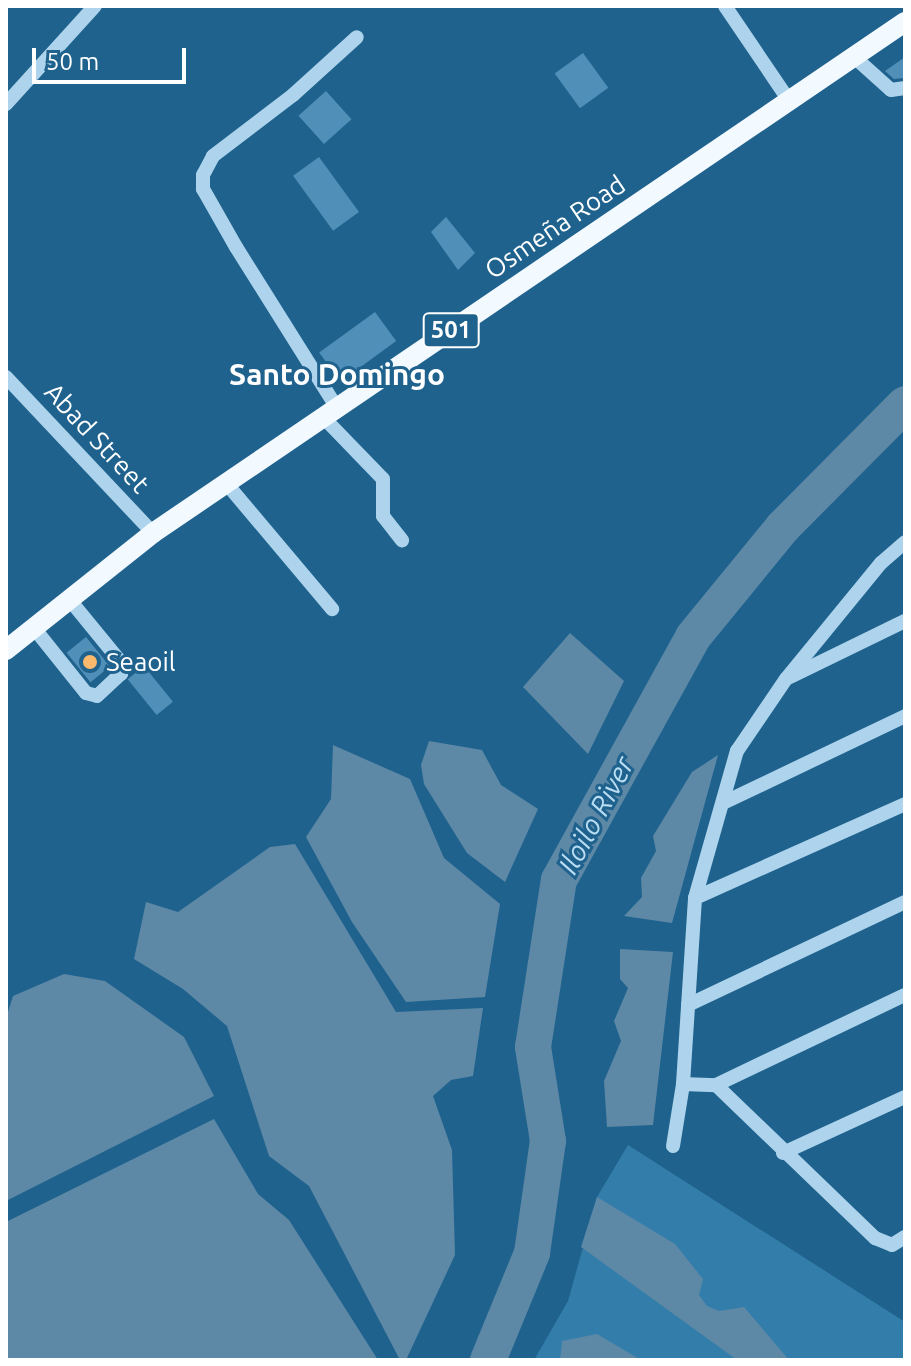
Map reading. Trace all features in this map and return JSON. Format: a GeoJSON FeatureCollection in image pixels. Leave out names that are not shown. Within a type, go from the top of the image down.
{"type":"FeatureCollection","features":[{"type":"Feature","properties":{"kind":"main road","name":"Osmeña Road"},"geometry":{"type":"LineString","coordinates":[[6,650],[153,533],[852,55],[905,22]]}},
{"type":"Feature","properties":{"kind":"street"},"geometry":{"type":"LineString","coordinates":[[6,104],[95,6]]}},
{"type":"Feature","properties":{"kind":"street"},"geometry":{"type":"LineString","coordinates":[[725,6],[788,99]]}},
{"type":"Feature","properties":{"kind":"street"},"geometry":{"type":"LineString","coordinates":[[357,37],[293,95],[213,156],[203,175],[203,189],[330,412],[383,479],[383,516],[402,540]]}},
{"type":"Feature","properties":{"kind":"street"},"geometry":{"type":"LineString","coordinates":[[852,55],[891,90],[905,88]]}},
{"type":"Feature","properties":{"kind":"street","name":"Abad Street"},"geometry":{"type":"LineString","coordinates":[[6,377],[153,533]]}},
{"type":"Feature","properties":{"kind":"street"},"geometry":{"type":"LineString","coordinates":[[226,483],[332,609]]}},
{"type":"Feature","properties":{"kind":"street"},"geometry":{"type":"LineString","coordinates":[[673,1146],[683,1084],[695,898],[742,738],[881,563],[905,542]]}},
{"type":"Feature","properties":{"kind":"street"},"geometry":{"type":"LineString","coordinates":[[34,628],[86,693],[97,696],[121,674],[121,667],[69,599]]}},
{"type":"Feature","properties":{"kind":"street"},"geometry":{"type":"LineString","coordinates":[[786,679],[905,621]]}},
{"type":"Feature","properties":{"kind":"street"},"geometry":{"type":"LineString","coordinates":[[723,803],[905,716]]}},
{"type":"Feature","properties":{"kind":"street"},"geometry":{"type":"LineString","coordinates":[[695,898],[905,804]]}},
{"type":"Feature","properties":{"kind":"street"},"geometry":{"type":"LineString","coordinates":[[688,1005],[905,902]]}},
{"type":"Feature","properties":{"kind":"street"},"geometry":{"type":"LineString","coordinates":[[683,1084],[716,1085],[905,995]]}},
{"type":"Feature","properties":{"kind":"street"},"geometry":{"type":"LineString","coordinates":[[716,1085],[783,1153],[875,1238],[892,1245],[905,1237]]}},
{"type":"Feature","properties":{"kind":"street"},"geometry":{"type":"LineString","coordinates":[[783,1153],[905,1097]]}},
{"type":"Feature","properties":{"kind":"shaded area"},"geometry":{"type":"Polygon","coordinates":[[[570,633],[624,681],[588,754],[523,687],[570,633]]]}},
{"type":"Feature","properties":{"kind":"shaded area"},"geometry":{"type":"Polygon","coordinates":[[[429,741],[482,750],[501,785],[538,809],[505,882],[467,853],[424,784],[421,765],[429,741]]]}},
{"type":"Feature","properties":{"kind":"shaded area"},"geometry":{"type":"Polygon","coordinates":[[[333,745],[410,779],[444,858],[500,904],[485,997],[406,1002],[352,922],[306,837],[331,799],[333,745]]]}},
{"type":"Feature","properties":{"kind":"shaded area"},"geometry":{"type":"Polygon","coordinates":[[[718,755],[672,923],[624,916],[642,897],[641,878],[656,851],[653,836],[692,772],[718,755]]]}},
{"type":"Feature","properties":{"kind":"shaded area"},"geometry":{"type":"Polygon","coordinates":[[[295,844],[396,1012],[483,1008],[473,1076],[451,1080],[433,1096],[452,1150],[455,1255],[406,1360],[400,1360],[309,1186],[269,1156],[227,1026],[183,989],[134,959],[146,902],[178,912],[270,847],[295,844]]]}},
{"type":"Feature","properties":{"kind":"shaded area"},"geometry":{"type":"Polygon","coordinates":[[[620,949],[673,952],[653,1125],[607,1127],[604,1081],[621,1041],[614,1021],[628,988],[620,979],[620,949]]]}},
{"type":"Feature","properties":{"kind":"shaded area"},"geometry":{"type":"Polygon","coordinates":[[[64,974],[105,981],[184,1037],[214,1096],[6,1201],[6,1018],[13,996],[64,974]]]}},
{"type":"Feature","properties":{"kind":"shaded area"},"geometry":{"type":"Polygon","coordinates":[[[214,1119],[258,1194],[289,1220],[378,1360],[6,1360],[6,1222],[214,1119]]]}},
{"type":"Feature","properties":{"kind":"shaded area"},"geometry":{"type":"Polygon","coordinates":[[[628,1145],[905,1322],[905,1360],[534,1360],[568,1301],[597,1197],[628,1145]]]}},
{"type":"Feature","properties":{"kind":"shaded area"},"geometry":{"type":"Polygon","coordinates":[[[597,1197],[675,1244],[703,1279],[699,1295],[707,1306],[719,1311],[744,1307],[789,1360],[737,1360],[581,1247],[597,1197]]]}},
{"type":"Feature","properties":{"kind":"shaded area"},"geometry":{"type":"Polygon","coordinates":[[[597,1334],[641,1360],[560,1360],[562,1341],[597,1334]]]}},
{"type":"Feature","properties":{"kind":"building"},"geometry":{"type":"Polygon","coordinates":[[[583,53],[608,88],[580,108],[555,74],[583,53]]]}},
{"type":"Feature","properties":{"kind":"building"},"geometry":{"type":"Polygon","coordinates":[[[905,57],[905,78],[894,79],[885,71],[905,57]]]}},
{"type":"Feature","properties":{"kind":"building"},"geometry":{"type":"Polygon","coordinates":[[[326,91],[351,119],[324,144],[299,116],[326,91]]]}},
{"type":"Feature","properties":{"kind":"building"},"geometry":{"type":"Polygon","coordinates":[[[319,157],[359,212],[333,231],[293,176],[319,157]]]}},
{"type":"Feature","properties":{"kind":"building"},"geometry":{"type":"Polygon","coordinates":[[[446,217],[475,253],[458,270],[431,232],[446,217]]]}},
{"type":"Feature","properties":{"kind":"building"},"geometry":{"type":"Polygon","coordinates":[[[375,312],[396,341],[340,382],[319,353],[375,312]]]}},
{"type":"Feature","properties":{"kind":"building","name":"Seaoil"},"geometry":{"type":"Polygon","coordinates":[[[86,637],[110,667],[90,682],[67,653],[86,637]]]}},
{"type":"Feature","properties":{"kind":"building"},"geometry":{"type":"Polygon","coordinates":[[[144,666],[173,702],[157,715],[128,679],[144,666]]]}},
{"type":"Feature","properties":{"kind":"waterway","name":"Iloilo River"},"geometry":{"type":"LineString","coordinates":[[488,1360],[532,1253],[548,1141],[533,1047],[559,880],[693,637],[783,527],[905,404]]}},
{"type":"Feature","properties":{"kind":"place","name":"Seaoil"},"geometry":{"type":"Point","coordinates":[90,662]}},
{"type":"Feature","properties":{"kind":"district","name":"Santo Domingo"},"geometry":{"type":"Point","coordinates":[337,374]}}]}
